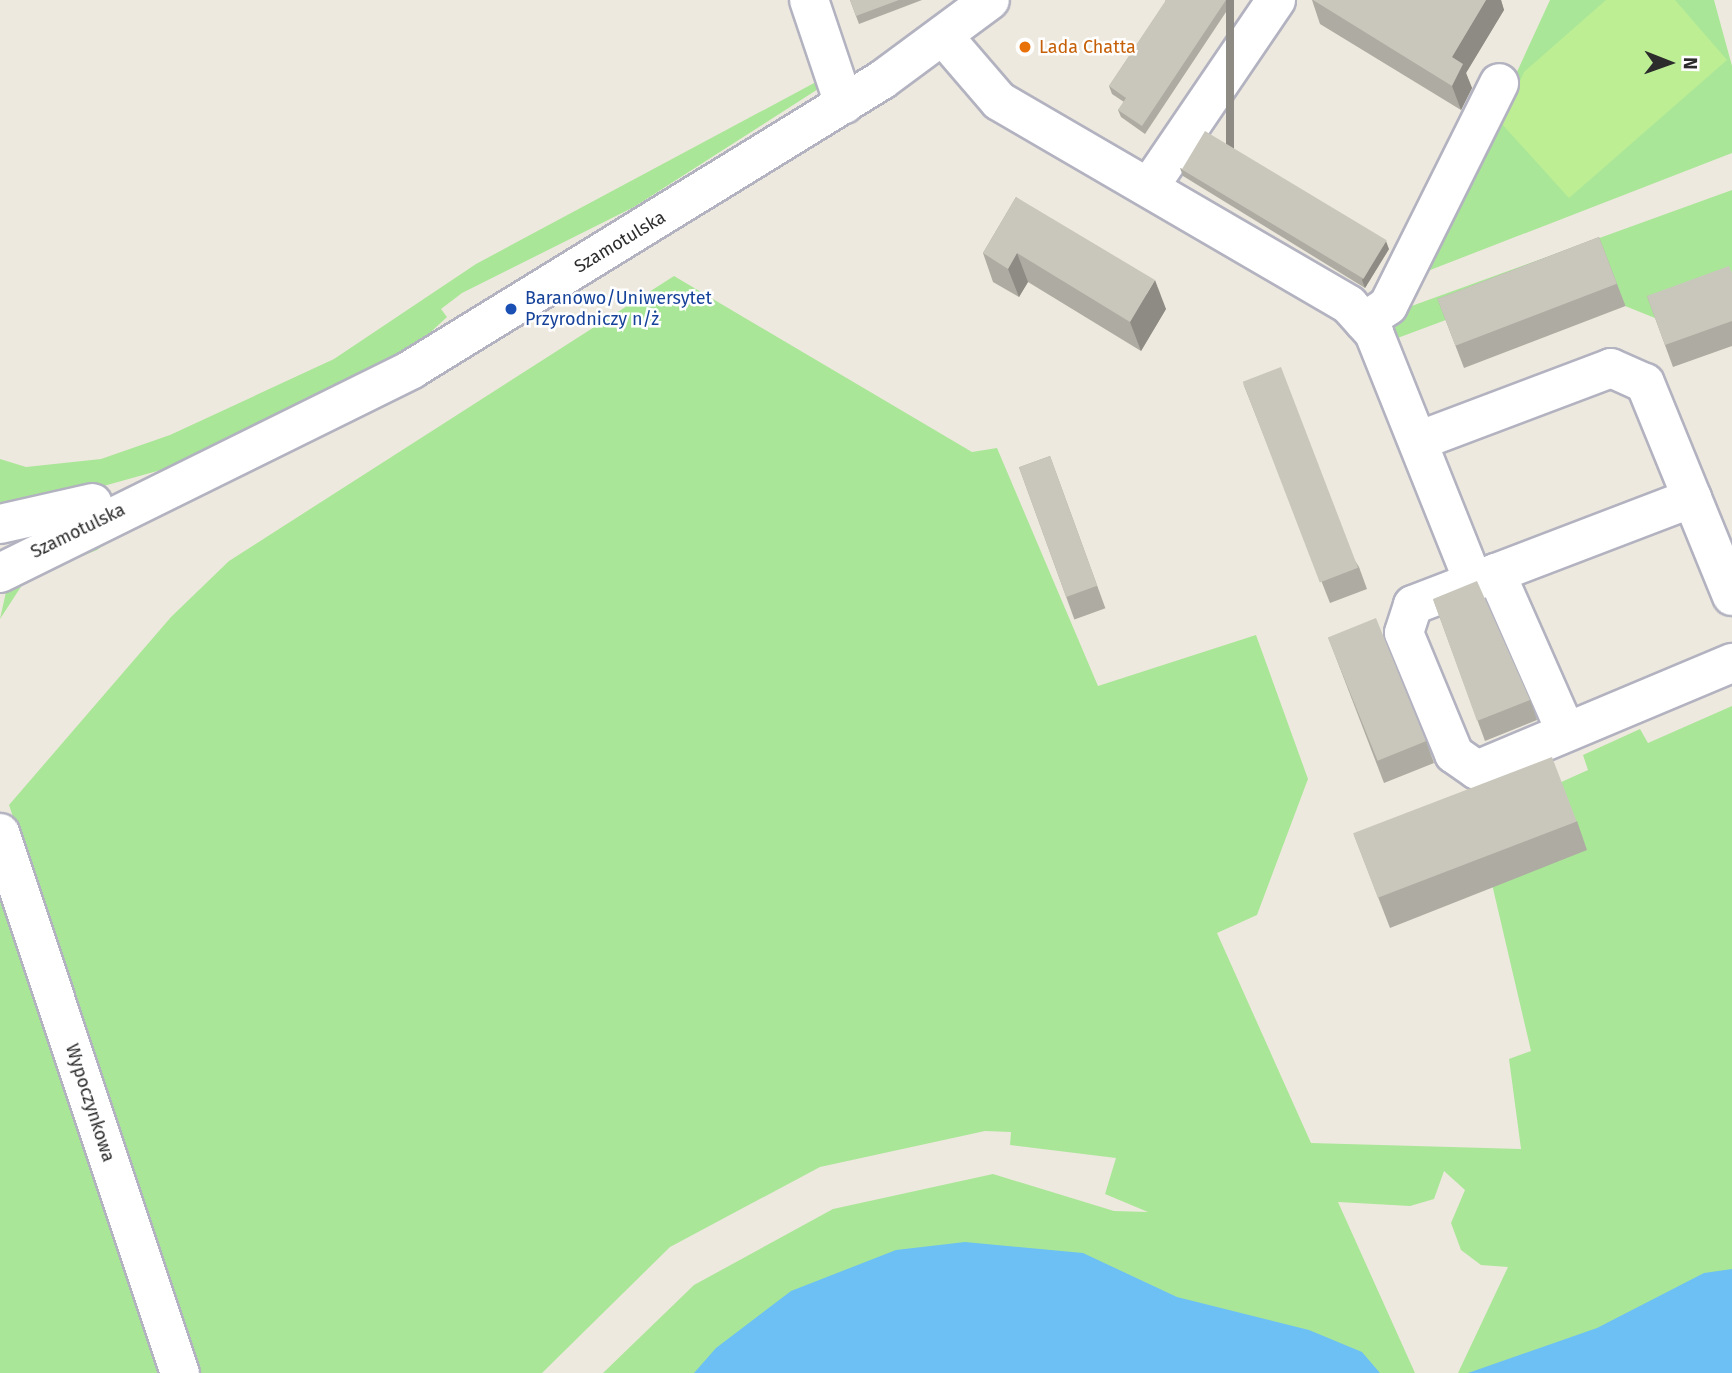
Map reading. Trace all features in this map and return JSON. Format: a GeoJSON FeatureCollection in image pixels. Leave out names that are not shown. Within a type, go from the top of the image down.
{"type":"FeatureCollection","features":[{"type":"Feature","properties":{"kind":"street"},"geometry":{"type":"LineString","coordinates":[[809,0],[844,104]]}},
{"type":"Feature","properties":{"kind":"street","name":"Szamotulska"},"geometry":{"type":"LineString","coordinates":[[0,573],[157,491],[299,429],[412,369],[844,104],[944,37],[990,0]]}},
{"type":"Feature","properties":{"kind":"street"},"geometry":{"type":"LineString","coordinates":[[1149,187],[1276,0]]}},
{"type":"Feature","properties":{"kind":"street"},"geometry":{"type":"LineString","coordinates":[[944,37],[991,95],[1349,305],[1364,322],[1418,441],[1485,577],[1566,732]]}},
{"type":"Feature","properties":{"kind":"street"},"geometry":{"type":"LineString","coordinates":[[1364,322],[1388,306],[1499,83]]}},
{"type":"Feature","properties":{"kind":"street"},"geometry":{"type":"LineString","coordinates":[[1418,441],[1611,368],[1645,383],[1732,596]]}},
{"type":"Feature","properties":{"kind":"street","name":"Szamotulska"},"geometry":{"type":"LineString","coordinates":[[0,524],[157,491]]}},
{"type":"Feature","properties":{"kind":"street"},"geometry":{"type":"LineString","coordinates":[[1692,498],[1413,605],[1404,633],[1454,754],[1477,770],[1732,663]]}},
{"type":"Feature","properties":{"kind":"street","name":"Wypoczynkowa"},"geometry":{"type":"LineString","coordinates":[[0,833],[180,1373]]}},
{"type":"Feature","properties":{"kind":"green space"},"geometry":{"type":"Polygon","coordinates":[[[1550,0],[1714,0],[1732,66],[1732,153],[1425,272],[1550,0]]]}},
{"type":"Feature","properties":{"kind":"green space"},"geometry":{"type":"Polygon","coordinates":[[[1606,0],[1675,0],[1727,60],[1569,198],[1501,123],[1524,72],[1606,0]]]}},
{"type":"Feature","properties":{"kind":"green space"},"geometry":{"type":"Polygon","coordinates":[[[812,39],[829,82],[634,207],[462,293],[441,309],[447,317],[421,341],[373,370],[168,468],[0,515],[0,459],[26,467],[101,459],[170,435],[334,359],[476,264],[816,82],[812,39]]]}},
{"type":"Feature","properties":{"kind":"green space"},"geometry":{"type":"Polygon","coordinates":[[[1732,190],[1732,290],[1655,318],[1625,306],[1606,260],[1395,339],[1395,312],[1732,190]]]}},
{"type":"Feature","properties":{"kind":"green space"},"geometry":{"type":"Polygon","coordinates":[[[674,276],[972,452],[997,448],[1098,686],[1256,635],[1308,779],[1257,915],[1217,933],[1311,1143],[1521,1149],[1509,1059],[1531,1051],[1477,820],[1588,770],[1583,755],[1640,729],[1648,743],[1732,706],[1732,1373],[1458,1373],[1508,1267],[1481,1265],[1461,1250],[1451,1223],[1465,1190],[1444,1171],[1434,1199],[1410,1206],[1338,1202],[1415,1373],[603,1373],[694,1285],[833,1209],[993,1174],[1114,1211],[1148,1212],[1105,1194],[1116,1158],[1010,1145],[1011,1132],[985,1131],[820,1167],[670,1247],[542,1373],[199,1373],[9,805],[171,617],[229,561],[674,276]]]}},
{"type":"Feature","properties":{"kind":"green space"},"geometry":{"type":"Polygon","coordinates":[[[132,524],[97,550],[26,579],[0,619],[8,583],[132,524]]]}},
{"type":"Feature","properties":{"kind":"green space"},"geometry":{"type":"Polygon","coordinates":[[[0,889],[162,1373],[0,1373],[0,889]]]}},
{"type":"Feature","properties":{"kind":"water"},"geometry":{"type":"Polygon","coordinates":[[[965,1242],[1083,1253],[1177,1297],[1309,1330],[1362,1352],[1380,1373],[694,1373],[716,1348],[791,1291],[896,1250],[965,1242]]]}},
{"type":"Feature","properties":{"kind":"water"},"geometry":{"type":"Polygon","coordinates":[[[1732,1269],[1732,1373],[1468,1373],[1597,1328],[1704,1273],[1732,1269]]]}},
{"type":"Feature","properties":{"kind":"building"},"geometry":{"type":"Polygon","coordinates":[[[850,0],[899,0],[856,16],[850,0]]]}},
{"type":"Feature","properties":{"kind":"building"},"geometry":{"type":"Polygon","coordinates":[[[1166,0],[1226,0],[1142,126],[1118,110],[1126,98],[1109,86],[1166,0]]]}},
{"type":"Feature","properties":{"kind":"building"},"geometry":{"type":"Polygon","coordinates":[[[1313,0],[1486,0],[1452,57],[1463,64],[1452,86],[1313,0]]]}},
{"type":"Feature","properties":{"kind":"building"},"geometry":{"type":"Polygon","coordinates":[[[1205,131],[1387,240],[1364,279],[1182,170],[1205,131]]]}},
{"type":"Feature","properties":{"kind":"building"},"geometry":{"type":"Polygon","coordinates":[[[1016,197],[1155,280],[1130,322],[1017,253],[1008,269],[983,253],[1016,197]]]}},
{"type":"Feature","properties":{"kind":"building"},"geometry":{"type":"Polygon","coordinates":[[[1599,237],[1617,284],[1455,346],[1437,299],[1599,237]]]}},
{"type":"Feature","properties":{"kind":"building"},"geometry":{"type":"Polygon","coordinates":[[[1729,266],[1732,273],[1732,321],[1665,345],[1647,296],[1729,266]]]}},
{"type":"Feature","properties":{"kind":"building"},"geometry":{"type":"Polygon","coordinates":[[[1281,367],[1358,568],[1320,582],[1243,382],[1281,367]]]}},
{"type":"Feature","properties":{"kind":"building"},"geometry":{"type":"Polygon","coordinates":[[[1050,456],[1097,586],[1066,597],[1019,467],[1050,456]]]}},
{"type":"Feature","properties":{"kind":"building"},"geometry":{"type":"Polygon","coordinates":[[[1477,581],[1530,700],[1477,721],[1433,599],[1477,581]]]}},
{"type":"Feature","properties":{"kind":"building"},"geometry":{"type":"Polygon","coordinates":[[[1376,618],[1426,741],[1378,761],[1328,637],[1376,618]]]}},
{"type":"Feature","properties":{"kind":"building"},"geometry":{"type":"Polygon","coordinates":[[[1552,757],[1577,821],[1378,898],[1353,833],[1552,757]]]}},
{"type":"Feature","properties":{"kind":"place","name":"Lada Chatta"},"geometry":{"type":"Point","coordinates":[1025,47]}},
{"type":"Feature","properties":{"kind":"place","name":"Baranowo/Uniwersytet Przyrodniczy n/ż"},"geometry":{"type":"Point","coordinates":[511,309]}}]}
